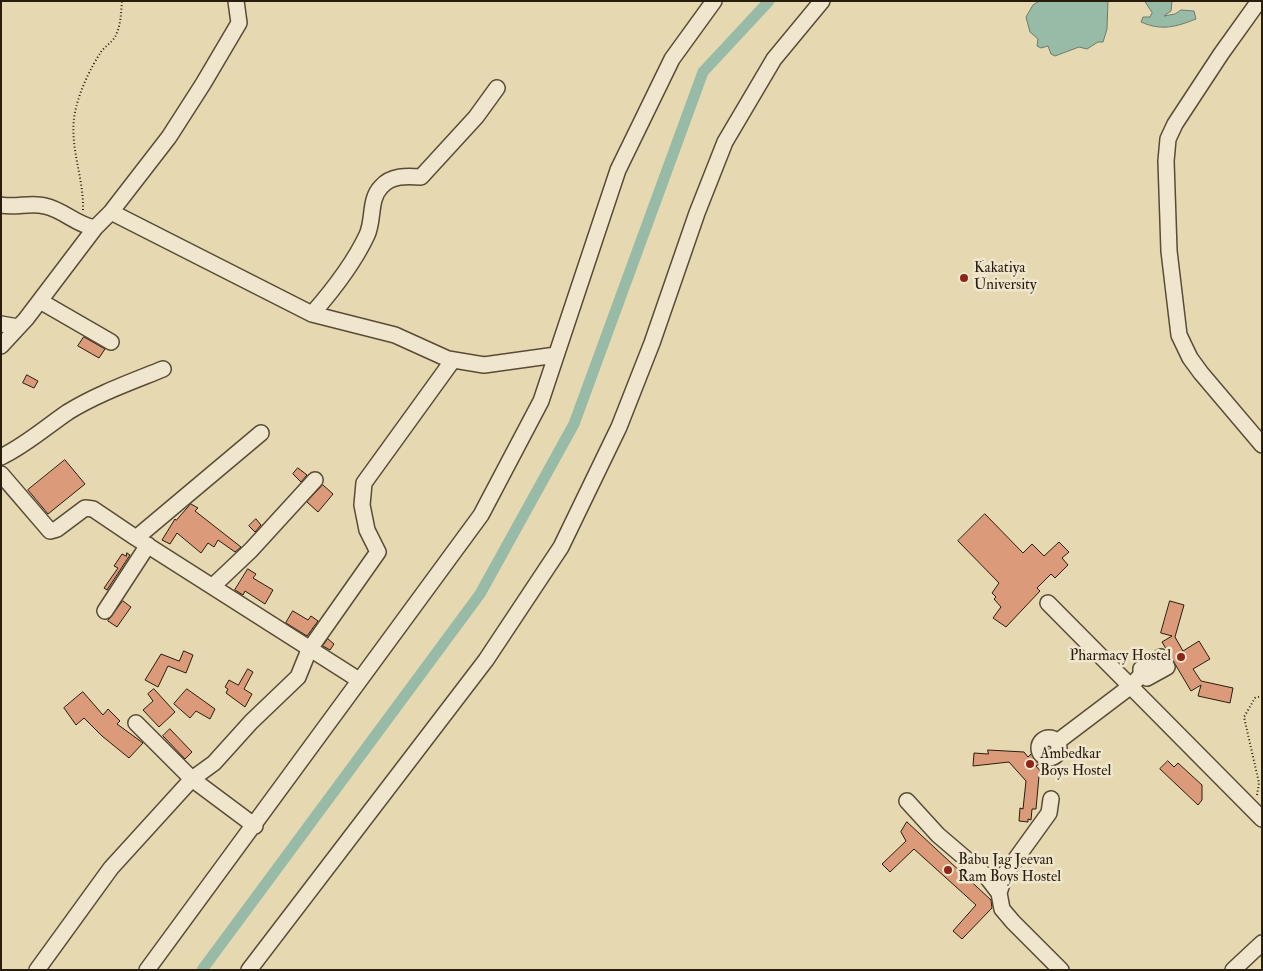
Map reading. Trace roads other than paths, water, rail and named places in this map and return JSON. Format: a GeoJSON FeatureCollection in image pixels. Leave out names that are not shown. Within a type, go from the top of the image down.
{"type":"FeatureCollection","features":[{"type":"Feature","properties":{"kind":"street"},"geometry":{"type":"LineString","coordinates":[[1,346],[40,301],[89,227],[111,212],[169,137],[239,23],[236,1]]}},
{"type":"Feature","properties":{"kind":"street"},"geometry":{"type":"LineString","coordinates":[[147,970],[255,826],[359,680],[481,516],[541,401],[618,170],[672,59],[714,1]]}},
{"type":"Feature","properties":{"kind":"street"},"geometry":{"type":"LineString","coordinates":[[249,970],[486,660],[561,547],[619,427],[652,343],[697,213],[725,142],[774,59],[822,1]]}},
{"type":"Feature","properties":{"kind":"street"},"geometry":{"type":"LineString","coordinates":[[1259,1],[1175,124],[1168,139],[1166,161],[1169,251],[1174,308],[1179,335],[1190,358],[1201,373],[1262,445]]}},
{"type":"Feature","properties":{"kind":"street"},"geometry":{"type":"LineString","coordinates":[[312,314],[328,295],[368,233],[373,204],[380,187],[394,178],[421,177],[476,117],[497,88]]}},
{"type":"Feature","properties":{"kind":"street"},"geometry":{"type":"LineString","coordinates":[[1,205],[9,207],[42,205],[60,210],[89,227]]}},
{"type":"Feature","properties":{"kind":"street"},"geometry":{"type":"LineString","coordinates":[[111,212],[312,314],[395,336],[453,360],[484,365],[556,355]]}},
{"type":"Feature","properties":{"kind":"street"},"geometry":{"type":"LineString","coordinates":[[40,301],[110,342]]}},
{"type":"Feature","properties":{"kind":"street"},"geometry":{"type":"LineString","coordinates":[[1,324],[18,327]]}},
{"type":"Feature","properties":{"kind":"street"},"geometry":{"type":"LineString","coordinates":[[37,970],[111,868],[192,780],[214,763],[251,722],[298,677],[309,650],[378,552],[368,535],[362,504],[364,483],[453,360]]}},
{"type":"Feature","properties":{"kind":"street"},"geometry":{"type":"LineString","coordinates":[[1,457],[17,449],[69,411],[104,393],[163,369]]}},
{"type":"Feature","properties":{"kind":"street"},"geometry":{"type":"LineString","coordinates":[[106,611],[142,542],[261,432]]}},
{"type":"Feature","properties":{"kind":"street"},"geometry":{"type":"LineString","coordinates":[[1,474],[50,531],[58,529],[85,508],[94,508],[142,542],[213,586],[309,650],[359,680]]}},
{"type":"Feature","properties":{"kind":"street"},"geometry":{"type":"LineString","coordinates":[[213,586],[251,550],[315,480]]}},
{"type":"Feature","properties":{"kind":"street"},"geometry":{"type":"LineString","coordinates":[[1048,603],[1136,680],[1258,815]]}},
{"type":"Feature","properties":{"kind":"street"},"geometry":{"type":"LineString","coordinates":[[1057,742],[1136,680]]}},
{"type":"Feature","properties":{"kind":"street"},"geometry":{"type":"LineString","coordinates":[[136,723],[192,780],[255,826]]}},
{"type":"Feature","properties":{"kind":"street"},"geometry":{"type":"LineString","coordinates":[[999,893],[1005,874],[1049,812],[1051,799]]}},
{"type":"Feature","properties":{"kind":"street"},"geometry":{"type":"LineString","coordinates":[[907,801],[938,836],[986,876],[999,893],[1002,909],[1062,970]]}},
{"type":"Feature","properties":{"kind":"street"},"geometry":{"type":"LineString","coordinates":[[1233,970],[1262,943]]}},
{"type":"Feature","properties":{"kind":"waterway"},"geometry":{"type":"LineString","coordinates":[[202,970],[480,594],[574,424],[703,72],[769,1]]}},
{"type":"Feature","properties":{"kind":"place","name":"Kakatiya University"},"geometry":{"type":"Point","coordinates":[964,278]}},
{"type":"Feature","properties":{"kind":"place","name":"Pharmacy Hostel"},"geometry":{"type":"Point","coordinates":[1181,657]}},
{"type":"Feature","properties":{"kind":"place","name":"Ambedkar Boys Hostel"},"geometry":{"type":"Point","coordinates":[1030,764]}},
{"type":"Feature","properties":{"kind":"place","name":"Babu Jag Jeevan Ram Boys Hostel"},"geometry":{"type":"Point","coordinates":[948,870]}}]}
